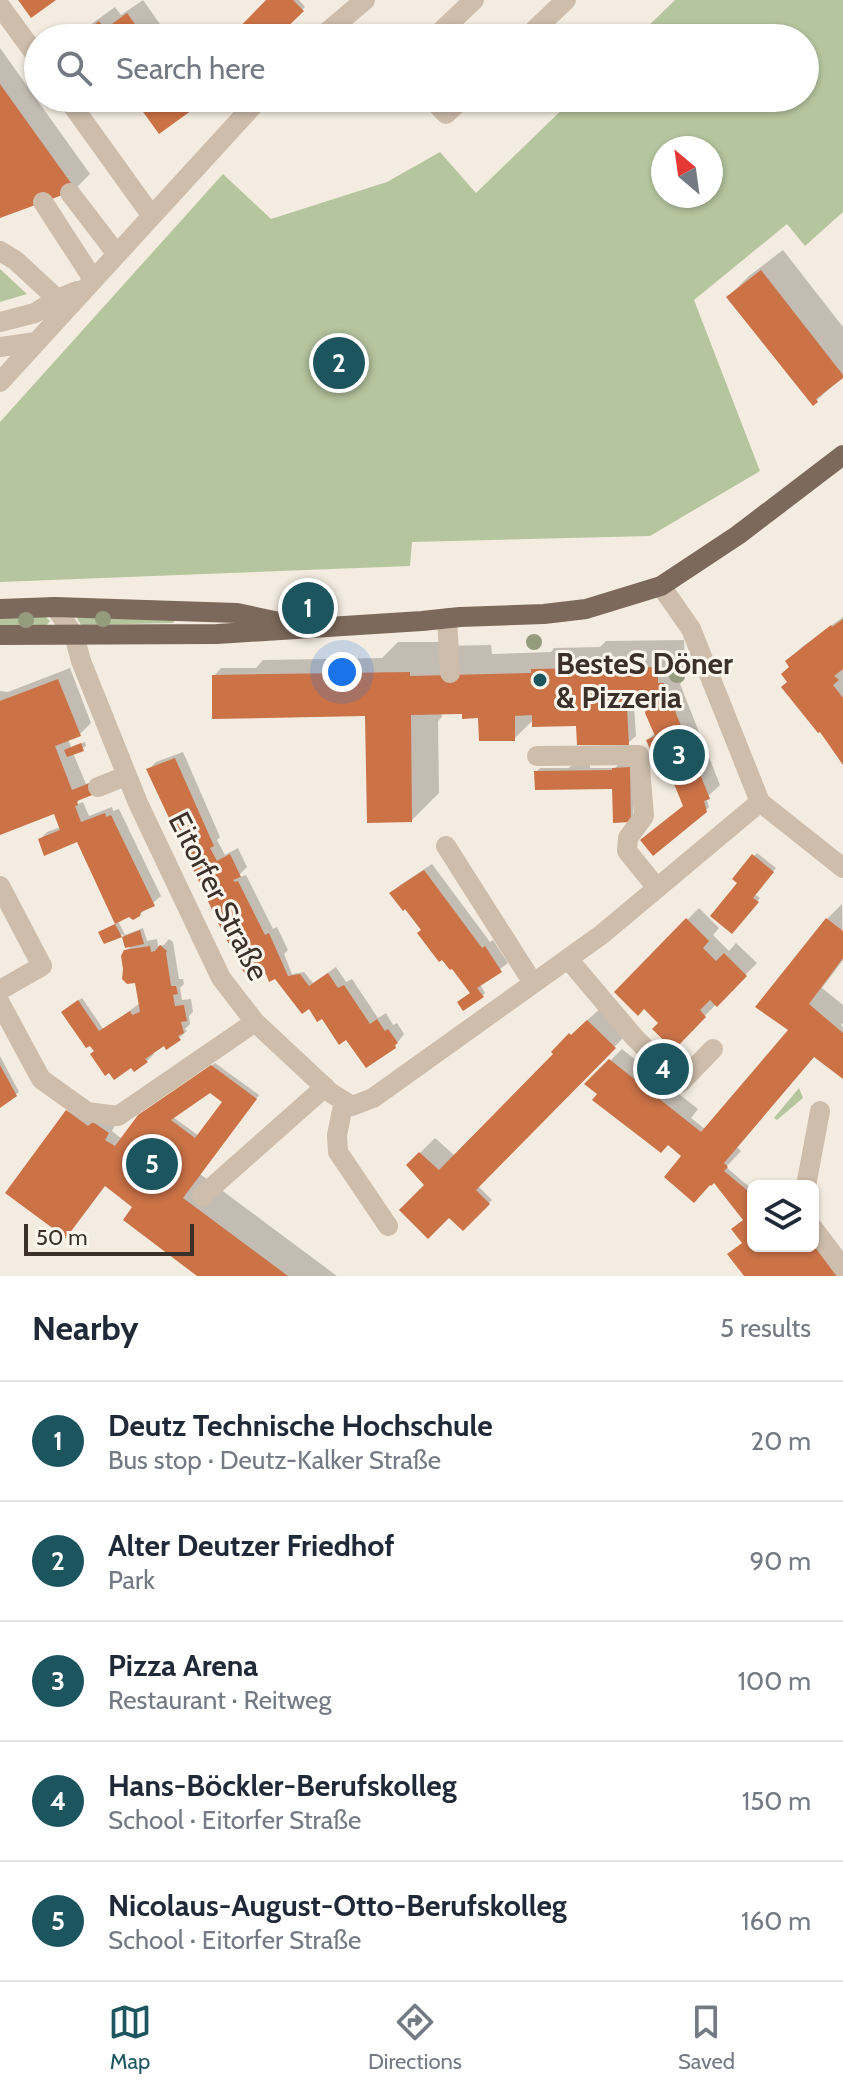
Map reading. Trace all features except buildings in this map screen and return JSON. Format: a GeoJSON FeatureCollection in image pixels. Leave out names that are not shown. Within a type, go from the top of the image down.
{"type":"FeatureCollection","features":[{"type":"Feature","properties":{"kind":"main road"},"geometry":{"type":"LineString","coordinates":[[0,635],[217,634],[586,609],[661,586],[738,535],[843,455]]}},
{"type":"Feature","properties":{"kind":"main road"},"geometry":{"type":"LineString","coordinates":[[0,609],[55,607],[237,613],[302,627]]}},
{"type":"Feature","properties":{"kind":"street"},"geometry":{"type":"LineString","coordinates":[[337,24],[365,0]]}},
{"type":"Feature","properties":{"kind":"street"},"geometry":{"type":"LineString","coordinates":[[449,24],[474,0]]}},
{"type":"Feature","properties":{"kind":"street"},"geometry":{"type":"LineString","coordinates":[[541,24],[566,0]]}},
{"type":"Feature","properties":{"kind":"street"},"geometry":{"type":"LineString","coordinates":[[0,6],[24,39]]}},
{"type":"Feature","properties":{"kind":"street"},"geometry":{"type":"LineString","coordinates":[[77,112],[151,215]]}},
{"type":"Feature","properties":{"kind":"street"},"geometry":{"type":"LineString","coordinates":[[0,322],[62,303],[89,284],[247,112]]}},
{"type":"Feature","properties":{"kind":"street"},"geometry":{"type":"LineString","coordinates":[[70,193],[116,253]]}},
{"type":"Feature","properties":{"kind":"street"},"geometry":{"type":"LineString","coordinates":[[43,202],[89,284]]}},
{"type":"Feature","properties":{"kind":"street"},"geometry":{"type":"LineString","coordinates":[[0,251],[15,260],[62,303]]}},
{"type":"Feature","properties":{"kind":"street"},"geometry":{"type":"LineString","coordinates":[[0,382],[36,342],[62,303]]}},
{"type":"Feature","properties":{"kind":"street"},"geometry":{"type":"LineString","coordinates":[[0,347],[36,342]]}},
{"type":"Feature","properties":{"kind":"street"},"geometry":{"type":"LineString","coordinates":[[661,586],[691,629],[760,802],[843,868]]}},
{"type":"Feature","properties":{"kind":"street","name":"Eitorfer Straße"},"geometry":{"type":"LineString","coordinates":[[55,607],[74,635],[81,661],[126,776],[221,978],[255,1022],[344,1101]]}},
{"type":"Feature","properties":{"kind":"street"},"geometry":{"type":"LineString","coordinates":[[447,618],[450,673]]}},
{"type":"Feature","properties":{"kind":"street"},"geometry":{"type":"LineString","coordinates":[[537,756],[639,755],[644,816],[626,842],[627,851],[657,888]]}},
{"type":"Feature","properties":{"kind":"street"},"geometry":{"type":"LineString","coordinates":[[98,787],[126,776]]}},
{"type":"Feature","properties":{"kind":"street"},"geometry":{"type":"LineString","coordinates":[[388,1226],[338,1152],[337,1135],[344,1101],[352,1106],[373,1098],[568,959],[760,802]]}},
{"type":"Feature","properties":{"kind":"street"},"geometry":{"type":"LineString","coordinates":[[446,846],[533,983]]}},
{"type":"Feature","properties":{"kind":"street"},"geometry":{"type":"LineString","coordinates":[[0,886],[42,966],[0,990]]}},
{"type":"Feature","properties":{"kind":"street"},"geometry":{"type":"LineString","coordinates":[[568,959],[635,1038],[680,1083],[713,1049]]}},
{"type":"Feature","properties":{"kind":"street"},"geometry":{"type":"LineString","coordinates":[[0,1003],[41,1079],[87,1112],[118,1116],[255,1022]]}},
{"type":"Feature","properties":{"kind":"street"},"geometry":{"type":"LineString","coordinates":[[202,1196],[325,1087]]}},
{"type":"Feature","properties":{"kind":"street"},"geometry":{"type":"LineString","coordinates":[[807,1180],[820,1111]]}},
{"type":"Feature","properties":{"kind":"street"},"geometry":{"type":"LineString","coordinates":[[819,1236],[843,1268]]}},
{"type":"Feature","properties":{"kind":"green space"},"geometry":{"type":"Polygon","coordinates":[[[675,0],[843,0],[843,212],[805,246],[787,224],[694,300],[760,471],[650,536],[412,542],[410,566],[0,582],[0,422],[223,174],[271,219],[387,182],[440,152],[476,193],[560,112],[819,112],[819,24],[650,24],[675,0]]]}},
{"type":"Feature","properties":{"kind":"green space"},"geometry":{"type":"Polygon","coordinates":[[[0,269],[27,294],[0,302],[0,269]]]}},
{"type":"Feature","properties":{"kind":"green space"},"geometry":{"type":"Polygon","coordinates":[[[44,615],[50,621],[47,625],[0,626],[0,616],[44,615]]]}},
{"type":"Feature","properties":{"kind":"green space"},"geometry":{"type":"Polygon","coordinates":[[[76,616],[175,620],[173,623],[81,625],[76,616]]]}},
{"type":"Feature","properties":{"kind":"green space"},"geometry":{"type":"Polygon","coordinates":[[[799,1088],[803,1098],[777,1120],[774,1118],[799,1088]]]}},
{"type":"Feature","properties":{"kind":"place","name":"Alter Deutzer Friedhof"},"geometry":{"type":"Point","coordinates":[339,363]}},
{"type":"Feature","properties":{"kind":"place","name":"Deutz Technische Hochschule"},"geometry":{"type":"Point","coordinates":[308,608]}},
{"type":"Feature","properties":{"kind":"place","name":"BesteS Döner & Pizzeria"},"geometry":{"type":"Point","coordinates":[540,680]}},
{"type":"Feature","properties":{"kind":"place","name":"Pizza Arena"},"geometry":{"type":"Point","coordinates":[679,755]}},
{"type":"Feature","properties":{"kind":"place","name":"Hans-Böckler-Berufskolleg"},"geometry":{"type":"Point","coordinates":[663,1069]}},
{"type":"Feature","properties":{"kind":"place","name":"Nicolaus-August-Otto-Berufskolleg"},"geometry":{"type":"Point","coordinates":[152,1164]}}]}
